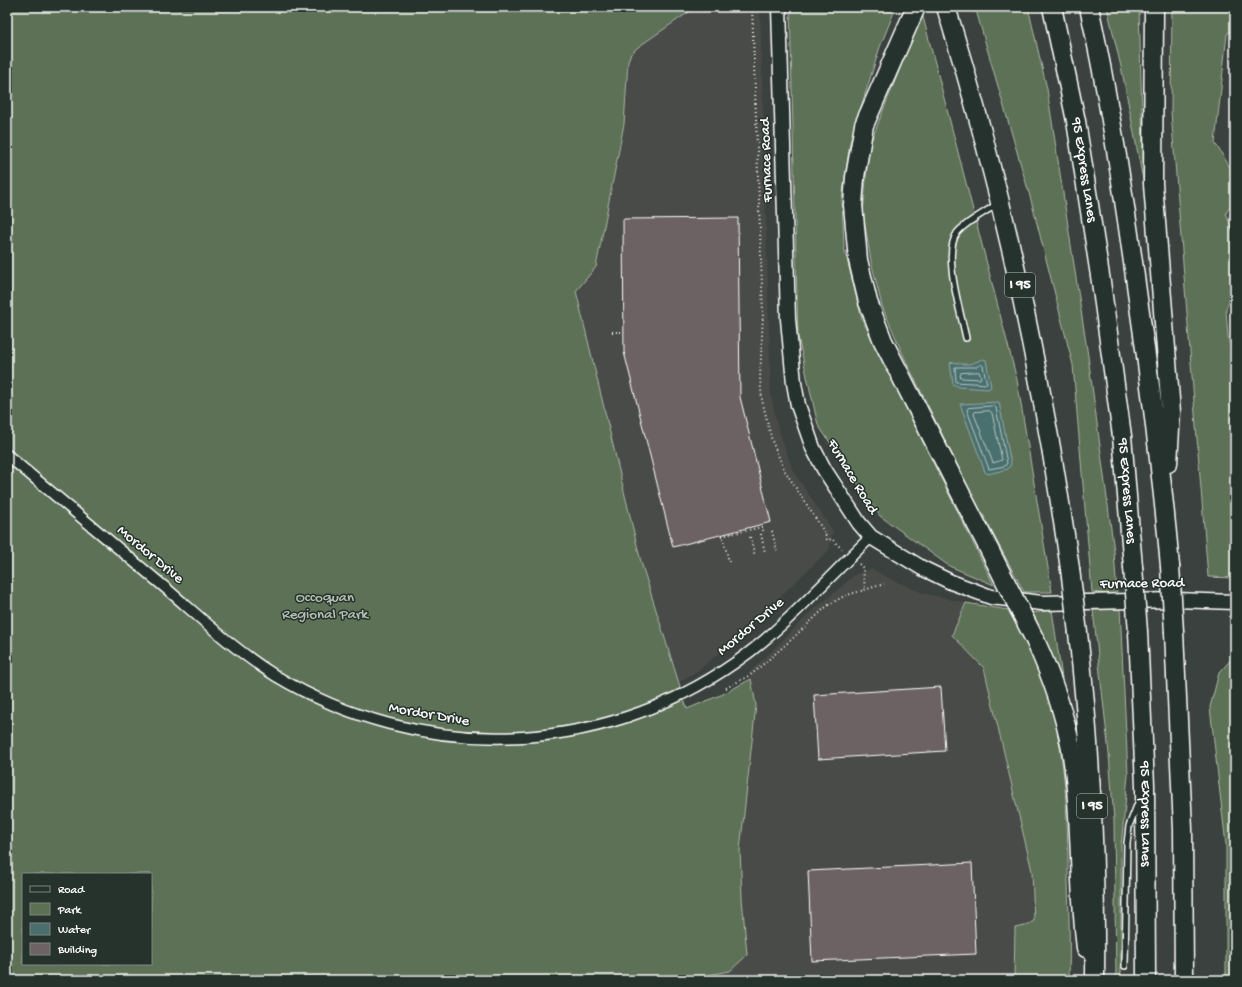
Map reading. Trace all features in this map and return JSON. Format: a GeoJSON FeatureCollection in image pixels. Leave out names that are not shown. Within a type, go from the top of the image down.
{"type":"FeatureCollection","features":[{"type":"Feature","properties":{"kind":"highway","name":"I 95"},"geometry":{"type":"LineString","coordinates":[[946,7],[1001,202],[1039,378],[1058,483],[1078,632],[1091,776],[1096,903],[1095,980]]}},
{"type":"Feature","properties":{"kind":"highway","name":"95 Express Lanes"},"geometry":{"type":"LineString","coordinates":[[1052,7],[1076,121],[1101,282],[1122,436],[1138,632],[1145,785],[1146,980]]}},
{"type":"Feature","properties":{"kind":"highway"},"geometry":{"type":"LineString","coordinates":[[1088,7],[1131,246],[1170,566],[1181,770],[1184,980]]}},
{"type":"Feature","properties":{"kind":"highway"},"geometry":{"type":"LineString","coordinates":[[1154,7],[1153,184],[1171,412],[1165,516]]}},
{"type":"Feature","properties":{"kind":"highway"},"geometry":{"type":"LineString","coordinates":[[913,15],[864,125],[861,137],[855,177],[854,205],[858,260],[868,302],[883,341],[1035,640],[1056,692],[1071,750],[1075,791],[1081,909],[1090,980]]}},
{"type":"Feature","properties":{"kind":"main road","name":"Furnace Road"},"geometry":{"type":"LineString","coordinates":[[780,7],[788,319],[794,383],[805,427],[824,469],[856,519],[871,537],[946,580],[991,597],[1042,602],[1175,600],[1235,602]]}},
{"type":"Feature","properties":{"kind":"street","name":"Mordor Drive"},"geometry":{"type":"LineString","coordinates":[[7,455],[228,640],[274,674],[326,702],[360,716],[395,726],[469,738],[534,736],[580,730],[646,711],[675,698],[708,680],[752,650],[871,537]]}},
{"type":"Feature","properties":{"kind":"lane"},"geometry":{"type":"LineString","coordinates":[[966,338],[954,274],[952,244],[960,230],[1001,202]]}},
{"type":"Feature","properties":{"kind":"lane"},"geometry":{"type":"LineString","coordinates":[[1125,966],[1128,834],[1145,785]]}},
{"type":"Feature","properties":{"kind":"path"},"geometry":{"type":"LineString","coordinates":[[752,7],[763,314],[760,378],[761,396],[772,441],[785,471],[825,533],[827,540],[832,540]]}},
{"type":"Feature","properties":{"kind":"path"},"geometry":{"type":"LineString","coordinates":[[612,332],[624,332]]}},
{"type":"Feature","properties":{"kind":"path"},"geometry":{"type":"LineString","coordinates":[[729,562],[722,535],[762,527],[765,553]]}},
{"type":"Feature","properties":{"kind":"path"},"geometry":{"type":"LineString","coordinates":[[772,531],[777,550]]}},
{"type":"Feature","properties":{"kind":"path"},"geometry":{"type":"LineString","coordinates":[[750,537],[754,556]]}},
{"type":"Feature","properties":{"kind":"path"},"geometry":{"type":"LineString","coordinates":[[863,568],[865,589]]}},
{"type":"Feature","properties":{"kind":"path"},"geometry":{"type":"LineString","coordinates":[[726,688],[752,674],[827,606],[844,596],[884,584]]}},
{"type":"Feature","properties":{"kind":"shaded area"},"geometry":{"type":"Polygon","coordinates":[[[696,7],[760,7],[771,396],[777,425],[793,471],[833,531],[829,550],[727,647],[696,672],[679,682],[641,562],[576,291],[596,267],[624,124],[630,55],[637,47],[696,7]]]}},
{"type":"Feature","properties":{"kind":"shaded area"},"geometry":{"type":"Polygon","coordinates":[[[872,569],[890,579],[923,593],[966,603],[952,635],[983,668],[1032,871],[1034,921],[1025,926],[1015,928],[1014,980],[682,980],[730,971],[742,898],[740,850],[756,705],[749,673],[808,615],[856,574],[872,569]]]}},
{"type":"Feature","properties":{"kind":"green space","name":"Occoquan Regional Park"},"geometry":{"type":"Polygon","coordinates":[[[7,7],[696,7],[638,47],[630,55],[628,62],[624,124],[596,267],[576,291],[641,562],[687,709],[723,694],[751,679],[756,705],[740,850],[747,955],[730,971],[682,980],[7,980],[7,7]]]}},
{"type":"Feature","properties":{"kind":"green space"},"geometry":{"type":"Polygon","coordinates":[[[790,7],[896,7],[880,47],[850,142],[842,199],[844,247],[862,319],[994,585],[949,566],[880,516],[818,425],[798,337],[790,7]]]}},
{"type":"Feature","properties":{"kind":"green space"},"geometry":{"type":"Polygon","coordinates":[[[975,7],[1028,7],[1047,89],[1088,356],[1114,551],[1117,595],[1092,592],[1073,365],[1031,200],[975,7]]]}},
{"type":"Feature","properties":{"kind":"green space"},"geometry":{"type":"Polygon","coordinates":[[[1107,7],[1139,7],[1144,185],[1122,71],[1107,7]]]}},
{"type":"Feature","properties":{"kind":"green space"},"geometry":{"type":"Polygon","coordinates":[[[1172,7],[1235,7],[1235,28],[1227,34],[1215,143],[1235,175],[1235,199],[1226,213],[1235,238],[1235,288],[1226,309],[1228,337],[1235,370],[1235,578],[1208,577],[1171,112],[1172,7]]]}},
{"type":"Feature","properties":{"kind":"green space"},"geometry":{"type":"Polygon","coordinates":[[[922,13],[1017,380],[1052,592],[1024,592],[971,493],[905,359],[882,306],[871,261],[863,213],[869,146],[922,13]]]}},
{"type":"Feature","properties":{"kind":"green space"},"geometry":{"type":"Polygon","coordinates":[[[966,603],[1008,610],[1028,645],[1044,681],[1051,706],[1061,756],[1066,806],[1069,980],[1014,980],[1015,928],[1025,926],[1034,921],[1032,871],[984,668],[952,635],[966,603]]]}},
{"type":"Feature","properties":{"kind":"green space"},"geometry":{"type":"Polygon","coordinates":[[[1120,609],[1128,775],[1121,847],[1121,980],[1116,980],[1114,820],[1109,754],[1093,610],[1120,609]]]}},
{"type":"Feature","properties":{"kind":"green space"},"geometry":{"type":"Polygon","coordinates":[[[1052,610],[1062,678],[1032,613],[1052,610]]]}},
{"type":"Feature","properties":{"kind":"green space"},"geometry":{"type":"Polygon","coordinates":[[[1235,655],[1235,980],[1226,980],[1226,845],[1210,707],[1219,673],[1235,655]]]}},
{"type":"Feature","properties":{"kind":"water"},"geometry":{"type":"Polygon","coordinates":[[[983,359],[986,360],[991,387],[988,389],[959,387],[953,384],[950,363],[969,364],[983,359]]]}},
{"type":"Feature","properties":{"kind":"water"},"geometry":{"type":"Polygon","coordinates":[[[999,402],[1011,464],[1008,469],[988,474],[985,472],[960,404],[999,402]]]}},
{"type":"Feature","properties":{"kind":"building"},"geometry":{"type":"Polygon","coordinates":[[[738,218],[740,397],[771,522],[673,547],[624,352],[623,219],[738,218]]]}},
{"type":"Feature","properties":{"kind":"building"},"geometry":{"type":"Polygon","coordinates":[[[941,687],[945,751],[818,759],[814,695],[941,687]]]}},
{"type":"Feature","properties":{"kind":"building"},"geometry":{"type":"Polygon","coordinates":[[[972,863],[976,954],[812,961],[808,871],[972,863]]]}}]}
